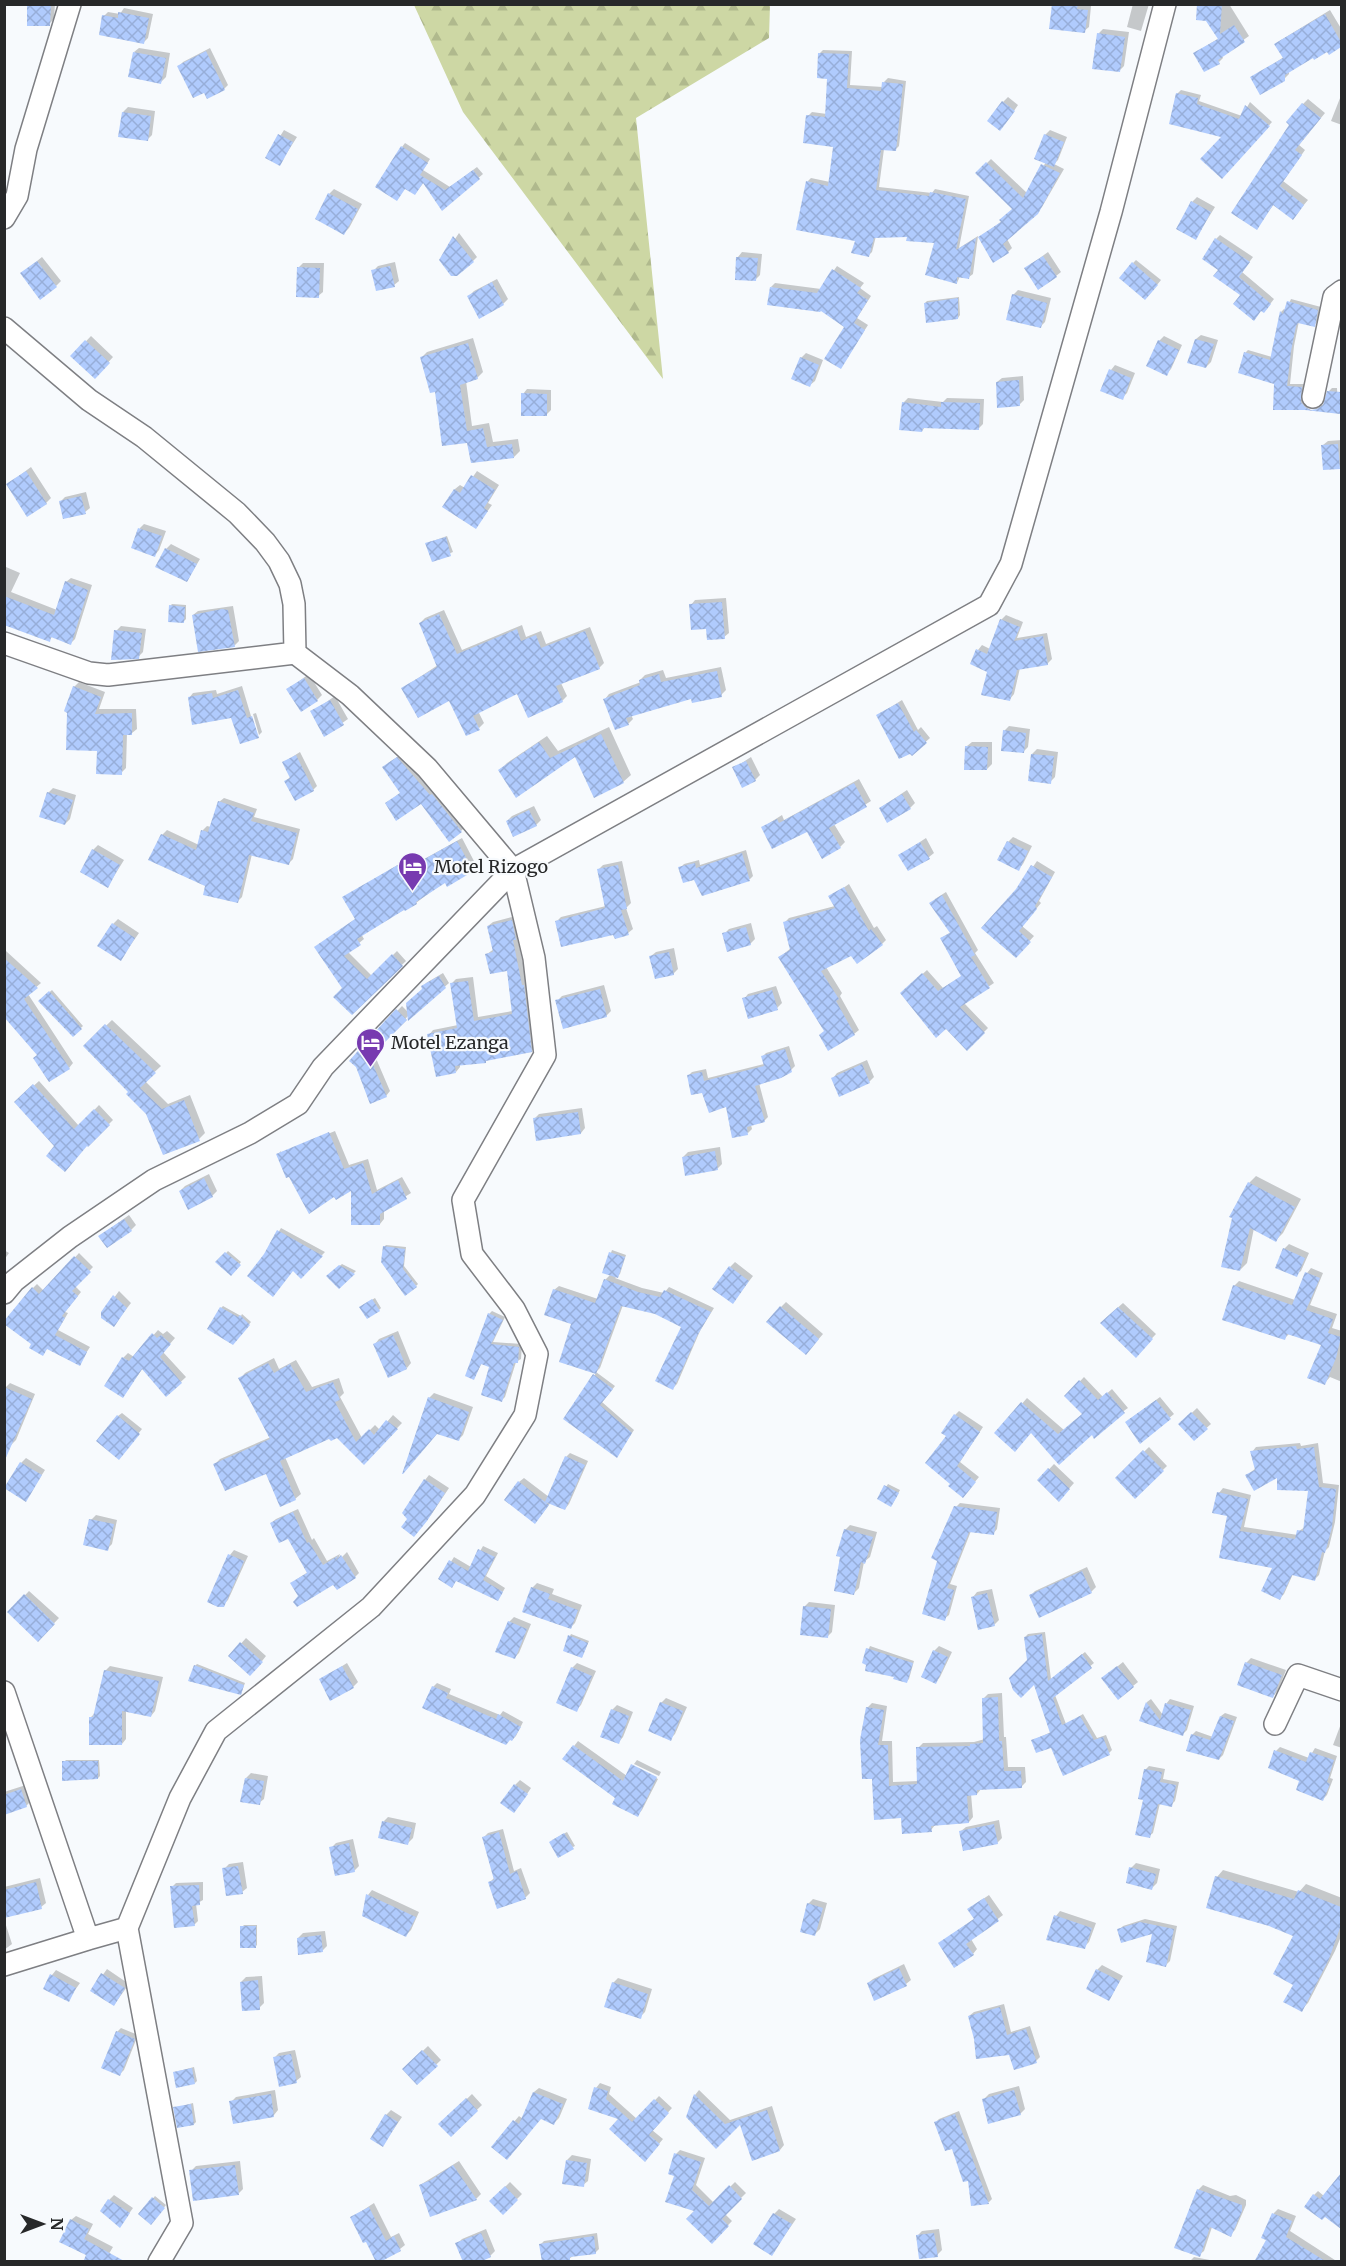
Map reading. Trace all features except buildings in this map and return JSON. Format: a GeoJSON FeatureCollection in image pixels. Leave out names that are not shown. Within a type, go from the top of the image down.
{"type":"FeatureCollection","features":[{"type":"Feature","properties":{"kind":"street"},"geometry":{"type":"LineString","coordinates":[[4,218],[18,196],[26,149],[70,4]]}},
{"type":"Feature","properties":{"kind":"street"},"geometry":{"type":"LineString","coordinates":[[4,1293],[14,1281],[70,1237],[154,1179],[250,1133],[298,1104],[323,1067],[513,870],[990,605],[1011,564],[1111,212],[1165,4]]}},
{"type":"Feature","properties":{"kind":"street"},"geometry":{"type":"LineString","coordinates":[[1314,397],[1334,297],[1341,291]]}},
{"type":"Feature","properties":{"kind":"street"},"geometry":{"type":"LineString","coordinates":[[4,328],[89,400],[144,437],[237,513],[265,542],[279,561],[290,584],[294,604],[295,652]]}},
{"type":"Feature","properties":{"kind":"street"},"geometry":{"type":"LineString","coordinates":[[4,643],[89,674],[108,675],[295,652],[350,695],[427,768],[513,870],[534,958],[545,1055],[463,1200],[472,1254],[514,1309],[537,1353],[525,1415],[475,1495],[371,1607],[216,1731],[180,1798],[127,1928],[182,2223],[159,2262]]}},
{"type":"Feature","properties":{"kind":"street"},"geometry":{"type":"LineString","coordinates":[[1275,1724],[1298,1675],[1341,1690]]}},
{"type":"Feature","properties":{"kind":"street"},"geometry":{"type":"LineString","coordinates":[[4,1692],[88,1939]]}},
{"type":"Feature","properties":{"kind":"street"},"geometry":{"type":"LineString","coordinates":[[4,1965],[127,1928]]}},
{"type":"Feature","properties":{"kind":"green space"},"geometry":{"type":"Polygon","coordinates":[[[414,5],[770,5],[769,38],[636,118],[663,379],[463,112],[414,5]]]}},
{"type":"Feature","properties":{"kind":"place","name":"Motel Rizogo"},"geometry":{"type":"Point","coordinates":[413,892]}},
{"type":"Feature","properties":{"kind":"place","name":"Motel Ezanga"},"geometry":{"type":"Point","coordinates":[370,1068]}}]}
